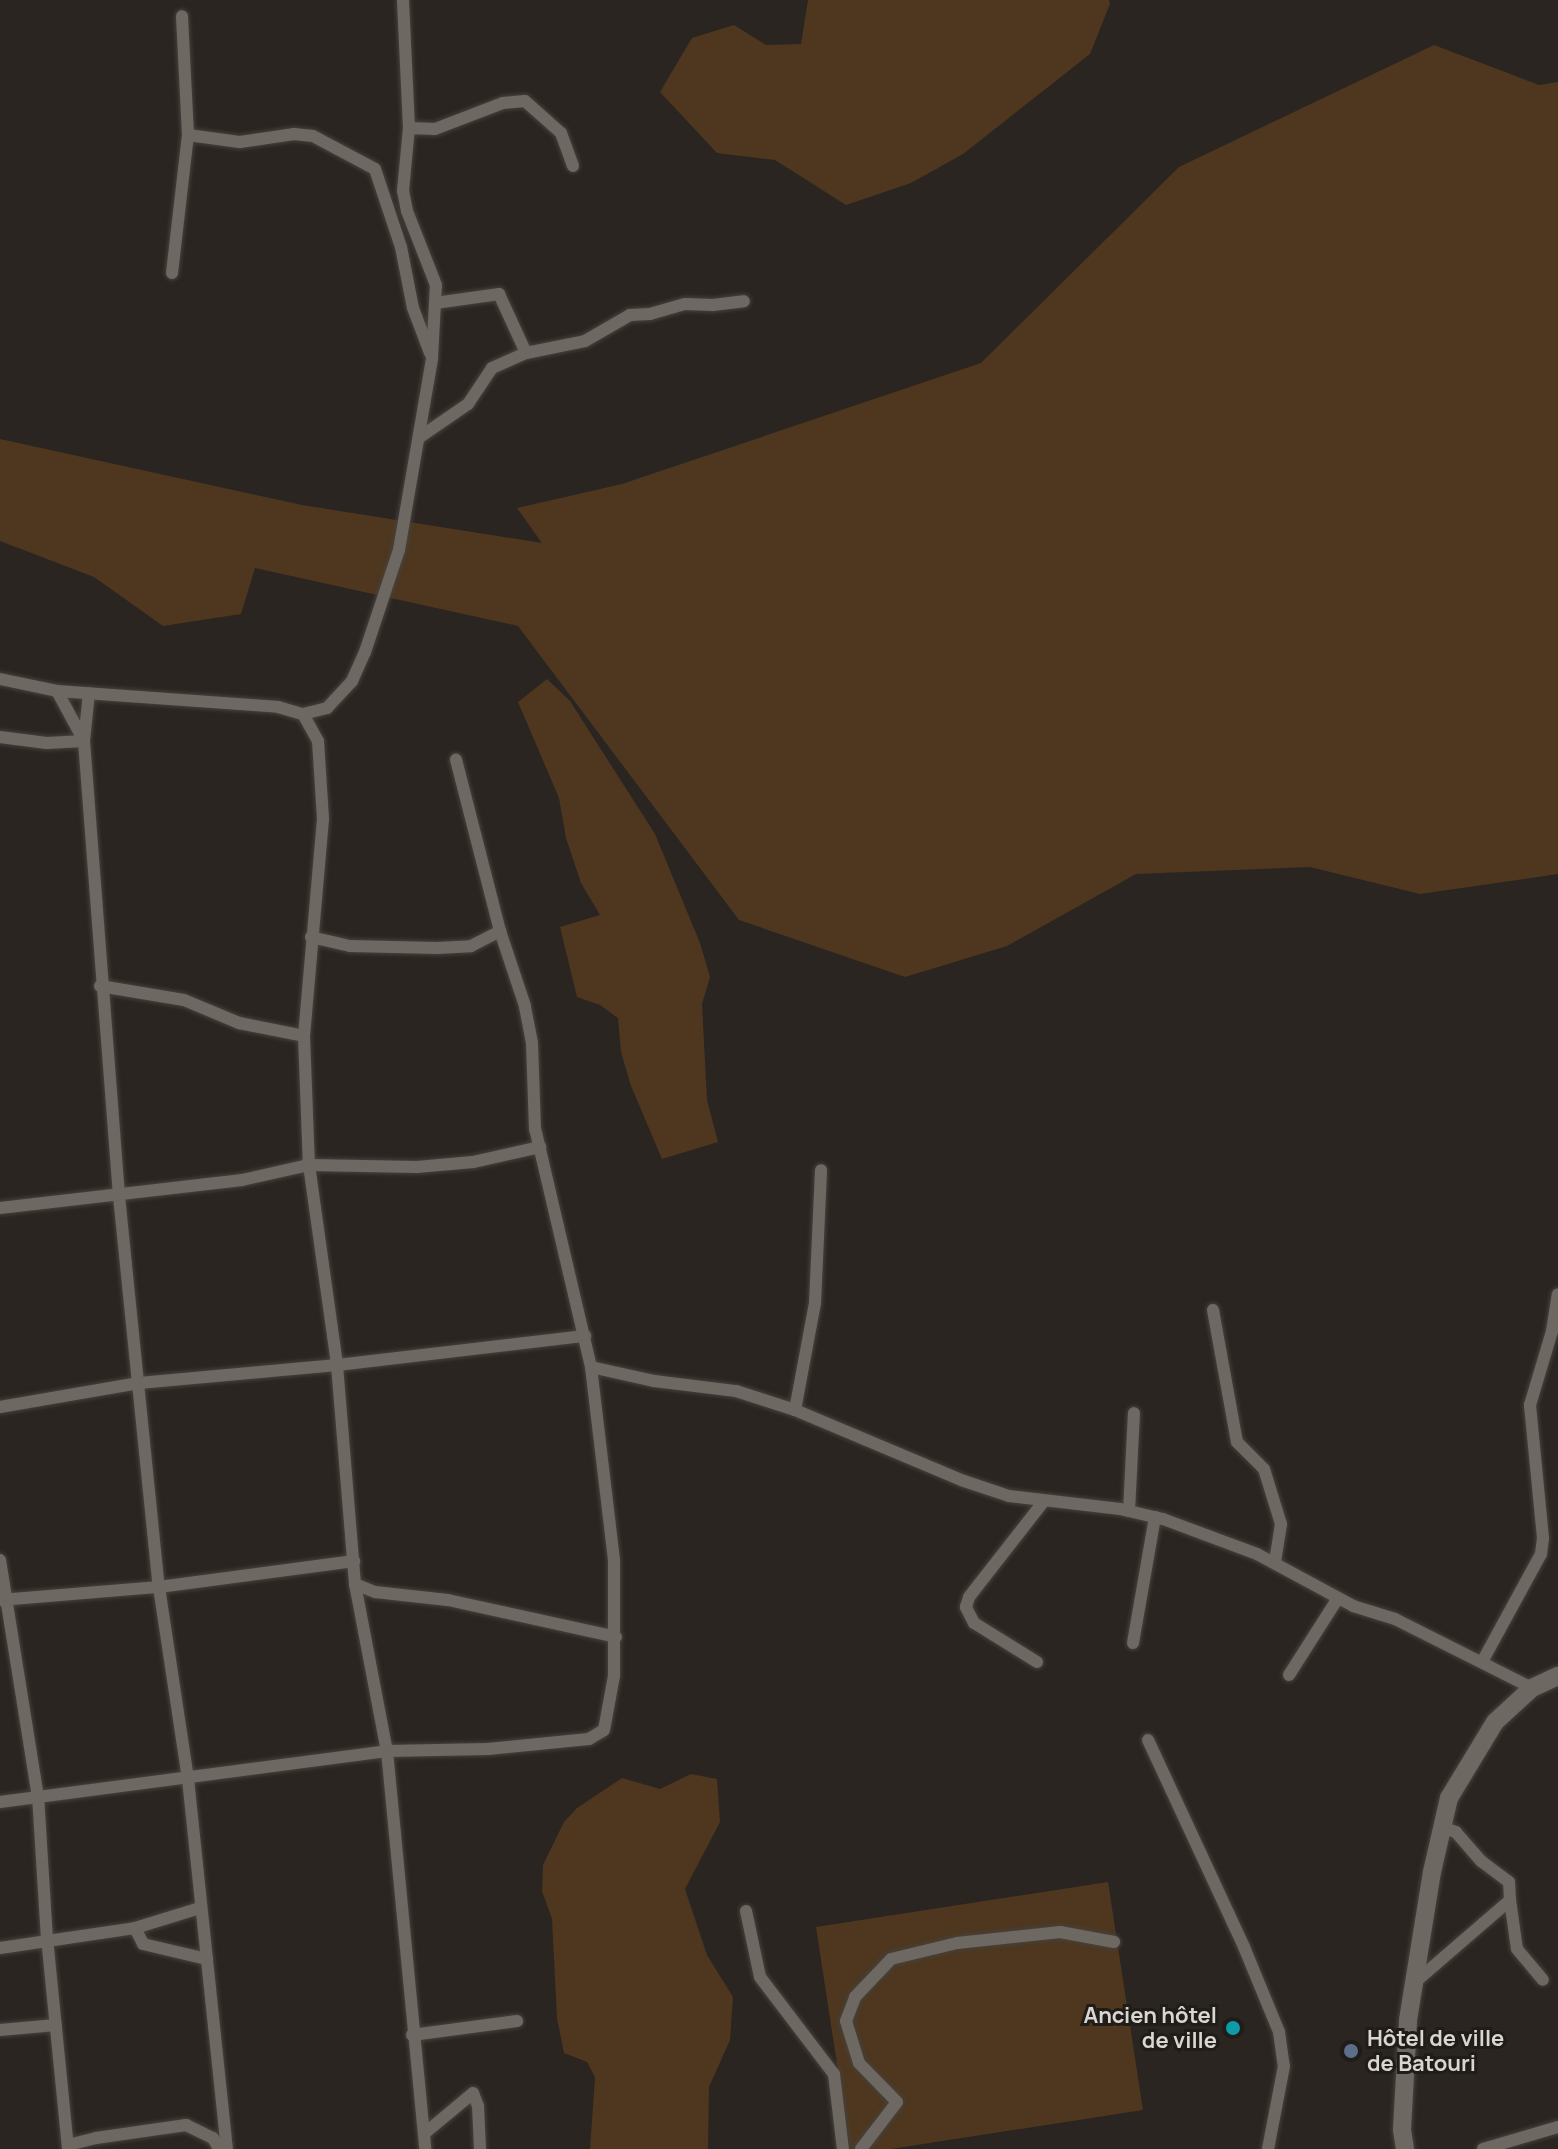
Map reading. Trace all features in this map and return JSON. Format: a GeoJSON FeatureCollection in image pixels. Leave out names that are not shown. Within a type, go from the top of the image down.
{"type":"FeatureCollection","features":[{"type":"Feature","properties":{"kind":"main road"},"geometry":{"type":"LineString","coordinates":[[1405,2149],[1404,2059],[1414,1983],[1441,1827],[1449,1798],[1495,1722],[1532,1688],[1558,1676]]}},
{"type":"Feature","properties":{"kind":"street"},"geometry":{"type":"LineString","coordinates":[[0,679],[57,691],[235,702],[303,714],[327,708],[352,681],[365,652],[399,550],[432,358],[434,277],[407,211],[403,191],[409,128],[403,0]]}},
{"type":"Feature","properties":{"kind":"street"},"geometry":{"type":"LineString","coordinates":[[172,273],[188,135],[182,16]]}},
{"type":"Feature","properties":{"kind":"street"},"geometry":{"type":"LineString","coordinates":[[409,128],[435,129],[503,103],[525,101],[561,133],[573,166]]}},
{"type":"Feature","properties":{"kind":"street"},"geometry":{"type":"LineString","coordinates":[[188,135],[240,142],[294,134],[313,136],[375,169],[401,247],[413,308],[432,358]]}},
{"type":"Feature","properties":{"kind":"street"},"geometry":{"type":"LineString","coordinates":[[435,303],[499,294],[526,353]]}},
{"type":"Feature","properties":{"kind":"street"},"geometry":{"type":"LineString","coordinates":[[420,437],[468,404],[492,368],[526,353],[585,341],[630,315],[650,314],[685,304],[713,305],[744,301]]}},
{"type":"Feature","properties":{"kind":"street"},"geometry":{"type":"LineString","coordinates":[[57,691],[84,741]]}},
{"type":"Feature","properties":{"kind":"street"},"geometry":{"type":"LineString","coordinates":[[89,693],[84,741],[100,986],[119,1196],[159,1587],[188,1779],[227,2149]]}},
{"type":"Feature","properties":{"kind":"street"},"geometry":{"type":"LineString","coordinates":[[303,714],[318,741],[322,762],[323,819],[304,1036],[309,1165],[337,1365],[355,1584],[387,1751],[425,2149]]}},
{"type":"Feature","properties":{"kind":"street"},"geometry":{"type":"LineString","coordinates":[[0,737],[47,743],[84,741]]}},
{"type":"Feature","properties":{"kind":"street"},"geometry":{"type":"LineString","coordinates":[[0,1802],[387,1751],[488,1749],[600,1735],[607,1718],[616,1637],[614,1560],[591,1367],[535,1129],[532,1043],[525,1006],[500,931],[456,760]]}},
{"type":"Feature","properties":{"kind":"street"},"geometry":{"type":"LineString","coordinates":[[311,937],[350,946],[437,948],[471,946],[500,931]]}},
{"type":"Feature","properties":{"kind":"street"},"geometry":{"type":"LineString","coordinates":[[100,986],[184,1000],[239,1023],[304,1036]]}},
{"type":"Feature","properties":{"kind":"street"},"geometry":{"type":"LineString","coordinates":[[0,1208],[242,1180],[309,1165],[417,1167],[473,1162],[540,1147]]}},
{"type":"Feature","properties":{"kind":"street"},"geometry":{"type":"LineString","coordinates":[[795,1410],[815,1303],[821,1170]]}},
{"type":"Feature","properties":{"kind":"street"},"geometry":{"type":"LineString","coordinates":[[1482,1662],[1541,1554],[1542,1524],[1530,1405],[1552,1331],[1558,1294]]}},
{"type":"Feature","properties":{"kind":"street"},"geometry":{"type":"LineString","coordinates":[[1213,1310],[1237,1442],[1264,1469],[1281,1524],[1275,1563]]}},
{"type":"Feature","properties":{"kind":"street"},"geometry":{"type":"LineString","coordinates":[[0,1407],[139,1383],[337,1365],[585,1336]]}},
{"type":"Feature","properties":{"kind":"street"},"geometry":{"type":"LineString","coordinates":[[591,1367],[654,1381],[718,1387],[795,1410],[964,1481],[1009,1496],[1155,1517],[1275,1563],[1338,1598],[1395,1619],[1532,1688]]}},
{"type":"Feature","properties":{"kind":"street"},"geometry":{"type":"LineString","coordinates":[[1129,1511],[1134,1413]]}},
{"type":"Feature","properties":{"kind":"street"},"geometry":{"type":"LineString","coordinates":[[1037,1662],[974,1623],[966,1607],[969,1597],[1044,1501]]}},
{"type":"Feature","properties":{"kind":"street"},"geometry":{"type":"LineString","coordinates":[[1133,1643],[1155,1517]]}},
{"type":"Feature","properties":{"kind":"street"},"geometry":{"type":"LineString","coordinates":[[0,1560],[2,1600],[38,1796],[47,1938],[68,2147],[161,2127],[186,2125],[213,2138],[219,2149]]}},
{"type":"Feature","properties":{"kind":"street"},"geometry":{"type":"LineString","coordinates":[[2,1600],[159,1587],[354,1561]]}},
{"type":"Feature","properties":{"kind":"street"},"geometry":{"type":"LineString","coordinates":[[355,1584],[375,1592],[448,1600],[616,1637]]}},
{"type":"Feature","properties":{"kind":"street"},"geometry":{"type":"LineString","coordinates":[[1289,1675],[1338,1598]]}},
{"type":"Feature","properties":{"kind":"street"},"geometry":{"type":"LineString","coordinates":[[1148,1740],[1244,1947],[1279,2032],[1284,2066],[1268,2149]]}},
{"type":"Feature","properties":{"kind":"street"},"geometry":{"type":"LineString","coordinates":[[1441,1827],[1456,1832],[1481,1861],[1509,1882],[1517,1949],[1543,1980]]}},
{"type":"Feature","properties":{"kind":"street"},"geometry":{"type":"LineString","coordinates":[[1414,1983],[1510,1900]]}},
{"type":"Feature","properties":{"kind":"street"},"geometry":{"type":"LineString","coordinates":[[0,1948],[47,1938],[135,1928],[200,1908]]}},
{"type":"Feature","properties":{"kind":"street"},"geometry":{"type":"LineString","coordinates":[[746,1911],[760,1977],[834,2074],[843,2149]]}},
{"type":"Feature","properties":{"kind":"street"},"geometry":{"type":"LineString","coordinates":[[135,1928],[143,1944],[207,1959]]}},
{"type":"Feature","properties":{"kind":"street"},"geometry":{"type":"LineString","coordinates":[[861,2149],[897,2102],[859,2063],[846,2021],[855,1997],[891,1959],[957,1943],[1060,1932],[1114,1942]]}},
{"type":"Feature","properties":{"kind":"street"},"geometry":{"type":"LineString","coordinates":[[412,2035],[517,2021]]}},
{"type":"Feature","properties":{"kind":"street"},"geometry":{"type":"LineString","coordinates":[[0,2030],[56,2025]]}},
{"type":"Feature","properties":{"kind":"street"},"geometry":{"type":"LineString","coordinates":[[425,2133],[473,2093],[478,2106],[480,2149]]}},
{"type":"Feature","properties":{"kind":"street"},"geometry":{"type":"LineString","coordinates":[[1483,2149],[1558,2127]]}},
{"type":"Feature","properties":{"kind":"shaded area"},"geometry":{"type":"Polygon","coordinates":[[[808,0],[1109,0],[1110,4],[1090,54],[963,154],[911,183],[846,205],[775,160],[717,153],[660,92],[692,38],[734,25],[766,45],[801,44],[808,0]]]}},
{"type":"Feature","properties":{"kind":"shaded area"},"geometry":{"type":"Polygon","coordinates":[[[1434,45],[1539,85],[1558,82],[1558,874],[1420,894],[1310,867],[1136,874],[1007,946],[905,977],[739,920],[518,626],[255,568],[241,614],[163,626],[94,577],[0,541],[0,439],[302,505],[542,543],[517,508],[622,484],[981,363],[1179,167],[1434,45]]]}},
{"type":"Feature","properties":{"kind":"shaded area"},"geometry":{"type":"Polygon","coordinates":[[[547,679],[570,701],[655,834],[700,943],[710,977],[702,1004],[707,1100],[718,1142],[662,1159],[631,1086],[621,1052],[618,1018],[600,1005],[577,997],[560,927],[600,915],[581,883],[566,838],[559,798],[518,702],[547,679]]]}},
{"type":"Feature","properties":{"kind":"shaded area"},"geometry":{"type":"Polygon","coordinates":[[[691,1774],[717,1779],[720,1822],[685,1889],[707,1955],[733,1997],[730,2040],[709,2087],[708,2149],[590,2149],[595,2077],[587,2062],[564,2053],[557,2018],[552,1919],[542,1891],[543,1865],[564,1822],[577,1808],[622,1778],[660,1789],[691,1774]]]}},
{"type":"Feature","properties":{"kind":"shaded area"},"geometry":{"type":"Polygon","coordinates":[[[1108,1882],[1143,2110],[891,2149],[850,2149],[816,1927],[1108,1882]]]}},
{"type":"Feature","properties":{"kind":"place","name":"Ancien hôtel de ville"},"geometry":{"type":"Point","coordinates":[1233,2028]}},
{"type":"Feature","properties":{"kind":"place","name":"Hôtel de ville de Batouri"},"geometry":{"type":"Point","coordinates":[1351,2051]}}]}
